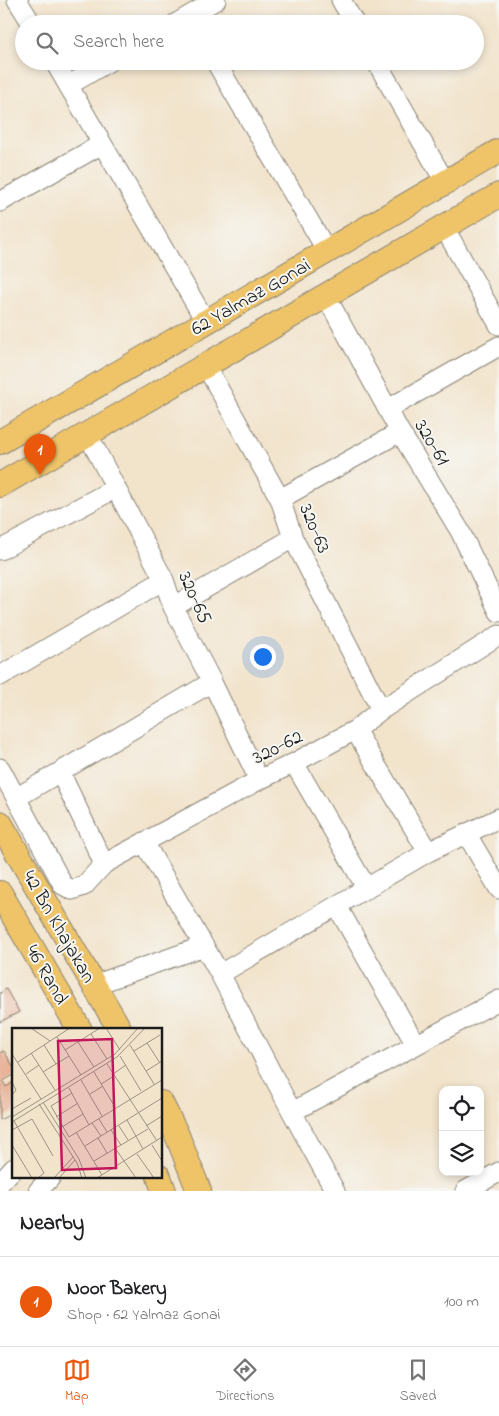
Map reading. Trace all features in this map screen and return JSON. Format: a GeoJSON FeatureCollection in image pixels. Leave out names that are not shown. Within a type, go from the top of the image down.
{"type":"FeatureCollection","features":[{"type":"Feature","properties":{"kind":"main road","name":"62 Yalmaz Gonai"},"geometry":{"type":"LineString","coordinates":[[0,442],[499,151]]}},
{"type":"Feature","properties":{"kind":"main road","name":"62 Yalmaz Gonai"},"geometry":{"type":"LineString","coordinates":[[0,485],[499,195]]}},
{"type":"Feature","properties":{"kind":"main road","name":"42 Bn Khajakan"},"geometry":{"type":"LineString","coordinates":[[0,823],[119,1028]]}},
{"type":"Feature","properties":{"kind":"main road","name":"46 Rand"},"geometry":{"type":"LineString","coordinates":[[0,893],[79,1028]]}},
{"type":"Feature","properties":{"kind":"main road"},"geometry":{"type":"LineString","coordinates":[[162,1105],[177,1135],[199,1191]]}},
{"type":"Feature","properties":{"kind":"main road"},"geometry":{"type":"LineString","coordinates":[[159,1178],[164,1191]]}},
{"type":"Feature","properties":{"kind":"street"},"geometry":{"type":"LineString","coordinates":[[17,0],[26,15]]}},
{"type":"Feature","properties":{"kind":"street"},"geometry":{"type":"LineString","coordinates":[[195,15],[216,0]]}},
{"type":"Feature","properties":{"kind":"street"},"geometry":{"type":"LineString","coordinates":[[342,0],[350,15]]}},
{"type":"Feature","properties":{"kind":"street"},"geometry":{"type":"LineString","coordinates":[[60,70],[206,322]]}},
{"type":"Feature","properties":{"kind":"street"},"geometry":{"type":"LineString","coordinates":[[69,85],[95,70]]}},
{"type":"Feature","properties":{"kind":"street"},"geometry":{"type":"LineString","coordinates":[[220,70],[327,251]]}},
{"type":"Feature","properties":{"kind":"street"},"geometry":{"type":"LineString","coordinates":[[381,70],[445,182]]}},
{"type":"Feature","properties":{"kind":"street"},"geometry":{"type":"LineString","coordinates":[[0,202],[102,144]]}},
{"type":"Feature","properties":{"kind":"street"},"geometry":{"type":"LineString","coordinates":[[444,227],[499,323]]}},
{"type":"Feature","properties":{"kind":"street","name":"320-61"},"geometry":{"type":"LineString","coordinates":[[326,296],[400,432],[460,532],[499,612]]}},
{"type":"Feature","properties":{"kind":"street"},"geometry":{"type":"LineString","coordinates":[[388,409],[499,346]]}},
{"type":"Feature","properties":{"kind":"street","name":"320-63"},"geometry":{"type":"LineString","coordinates":[[206,366],[280,500],[293,538],[381,710]]}},
{"type":"Feature","properties":{"kind":"street"},"geometry":{"type":"LineString","coordinates":[[280,500],[400,432]]}},
{"type":"Feature","properties":{"kind":"street","name":"320-65"},"geometry":{"type":"LineString","coordinates":[[88,435],[164,580],[173,607],[212,682],[259,780]]}},
{"type":"Feature","properties":{"kind":"street"},"geometry":{"type":"LineString","coordinates":[[0,550],[116,488]]}},
{"type":"Feature","properties":{"kind":"street"},"geometry":{"type":"LineString","coordinates":[[173,607],[293,538]]}},
{"type":"Feature","properties":{"kind":"street"},"geometry":{"type":"LineString","coordinates":[[0,676],[164,580]]}},
{"type":"Feature","properties":{"kind":"street","name":"320-62"},"geometry":{"type":"LineString","coordinates":[[16,798],[63,885],[72,890],[84,886],[104,864],[355,730],[381,710],[499,635]]}},
{"type":"Feature","properties":{"kind":"street"},"geometry":{"type":"LineString","coordinates":[[0,768],[16,798],[212,682]]}},
{"type":"Feature","properties":{"kind":"street"},"geometry":{"type":"LineString","coordinates":[[355,730],[428,852]]}},
{"type":"Feature","properties":{"kind":"street"},"geometry":{"type":"LineString","coordinates":[[294,764],[367,889]]}},
{"type":"Feature","properties":{"kind":"street"},"geometry":{"type":"LineString","coordinates":[[60,772],[104,864]]}},
{"type":"Feature","properties":{"kind":"street"},"geometry":{"type":"LineString","coordinates":[[220,974],[428,852],[499,818]]}},
{"type":"Feature","properties":{"kind":"street"},"geometry":{"type":"LineString","coordinates":[[466,833],[499,889]]}},
{"type":"Feature","properties":{"kind":"street"},"geometry":{"type":"LineString","coordinates":[[144,842],[220,974],[292,1112],[336,1191]]}},
{"type":"Feature","properties":{"kind":"street"},"geometry":{"type":"LineString","coordinates":[[337,906],[416,1045]]}},
{"type":"Feature","properties":{"kind":"street"},"geometry":{"type":"LineString","coordinates":[[94,984],[204,946]]}},
{"type":"Feature","properties":{"kind":"street"},"geometry":{"type":"LineString","coordinates":[[292,1112],[498,1003]]}},
{"type":"Feature","properties":{"kind":"street"},"geometry":{"type":"LineString","coordinates":[[0,1183],[12,1170]]}},
{"type":"Feature","properties":{"kind":"street"},"geometry":{"type":"LineString","coordinates":[[465,1191],[499,1172]]}},
{"type":"Feature","properties":{"kind":"street"},"geometry":{"type":"LineString","coordinates":[[38,1191],[50,1178]]}},
{"type":"Feature","properties":{"kind":"building"},"geometry":{"type":"Polygon","coordinates":[[[6,989],[19,1012],[0,1022],[0,993],[6,989]]]}},
{"type":"Feature","properties":{"kind":"building"},"geometry":{"type":"Polygon","coordinates":[[[4,1051],[12,1065],[12,1076],[3,1081],[6,1087],[12,1083],[12,1113],[0,1120],[0,1053],[4,1051]]]}},
{"type":"Feature","properties":{"kind":"place","name":"Noor Bakery"},"geometry":{"type":"Point","coordinates":[40,475]}}]}
